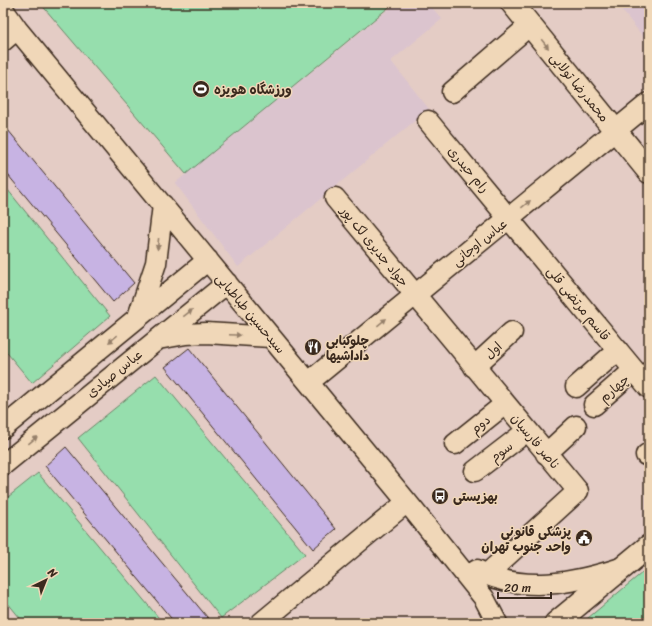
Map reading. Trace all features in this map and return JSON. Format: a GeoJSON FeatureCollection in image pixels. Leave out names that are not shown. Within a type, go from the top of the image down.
{"type":"FeatureCollection","features":[{"type":"Feature","properties":{"kind":"main road","name":"محمدرضا تولایی"},"geometry":{"type":"LineString","coordinates":[[512,3],[649,172]]}},
{"type":"Feature","properties":{"kind":"main road"},"geometry":{"type":"LineString","coordinates":[[556,623],[649,546]]}},
{"type":"Feature","properties":{"kind":"street","name":"سیدحسین طباطبایی"},"geometry":{"type":"LineString","coordinates":[[3,9],[8,29],[163,205],[309,382],[484,598],[497,623]]}},
{"type":"Feature","properties":{"kind":"street"},"geometry":{"type":"LineString","coordinates":[[452,92],[530,25]]}},
{"type":"Feature","properties":{"kind":"street","name":"عباس اوجانی"},"geometry":{"type":"LineString","coordinates":[[309,382],[649,102]]}},
{"type":"Feature","properties":{"kind":"street","name":"رام حیدری"},"geometry":{"type":"LineString","coordinates":[[428,121],[509,218]]}},
{"type":"Feature","properties":{"kind":"street","name":"جواد جدیری لک پور"},"geometry":{"type":"LineString","coordinates":[[335,198],[415,295]]}},
{"type":"Feature","properties":{"kind":"street"},"geometry":{"type":"LineString","coordinates":[[137,320],[156,263],[163,205]]}},
{"type":"Feature","properties":{"kind":"street","name":"قاسم مرتضی قلی"},"geometry":{"type":"LineString","coordinates":[[509,218],[649,388]]}},
{"type":"Feature","properties":{"kind":"street","name":"عباس صیادی"},"geometry":{"type":"LineString","coordinates":[[3,428],[137,320],[208,260]]}},
{"type":"Feature","properties":{"kind":"street","name":"عباس صیادی"},"geometry":{"type":"LineString","coordinates":[[3,465],[227,283]]}},
{"type":"Feature","properties":{"kind":"street","name":"ناصر فارسیان"},"geometry":{"type":"LineString","coordinates":[[415,295],[527,432],[578,491],[486,575]]}},
{"type":"Feature","properties":{"kind":"street","name":"اول"},"geometry":{"type":"LineString","coordinates":[[474,367],[512,332]]}},
{"type":"Feature","properties":{"kind":"street"},"geometry":{"type":"LineString","coordinates":[[155,340],[193,334],[271,337]]}},
{"type":"Feature","properties":{"kind":"street"},"geometry":{"type":"LineString","coordinates":[[576,387],[618,350]]}},
{"type":"Feature","properties":{"kind":"street","name":"چهارم"},"geometry":{"type":"LineString","coordinates":[[594,405],[634,370]]}},
{"type":"Feature","properties":{"kind":"street","name":"دوم"},"geometry":{"type":"LineString","coordinates":[[455,444],[505,404]]}},
{"type":"Feature","properties":{"kind":"street"},"geometry":{"type":"LineString","coordinates":[[546,454],[576,426]]}},
{"type":"Feature","properties":{"kind":"street","name":"سوم"},"geometry":{"type":"LineString","coordinates":[[476,471],[527,432]]}},
{"type":"Feature","properties":{"kind":"street"},"geometry":{"type":"LineString","coordinates":[[261,623],[407,502]]}},
{"type":"Feature","properties":{"kind":"street"},"geometry":{"type":"LineString","coordinates":[[450,555],[486,575],[527,584],[550,584],[586,580],[622,568]]}},
{"type":"Feature","properties":{"kind":"street"},"geometry":{"type":"LineString","coordinates":[[482,623],[484,598]]}},
{"type":"Feature","properties":{"kind":"shaded area"},"geometry":{"type":"Polygon","coordinates":[[[396,3],[428,3],[442,19],[391,61],[429,109],[238,267],[175,183],[396,3]]]}},
{"type":"Feature","properties":{"kind":"shaded area"},"geometry":{"type":"Polygon","coordinates":[[[616,3],[649,3],[649,44],[616,3]]]}},
{"type":"Feature","properties":{"kind":"green space","name":"ورزشگاه هویزه"},"geometry":{"type":"Polygon","coordinates":[[[40,3],[394,3],[186,174],[40,3]]]}},
{"type":"Feature","properties":{"kind":"green space"},"geometry":{"type":"Polygon","coordinates":[[[3,184],[110,316],[32,383],[3,348],[3,184]]]}},
{"type":"Feature","properties":{"kind":"green space"},"geometry":{"type":"Polygon","coordinates":[[[156,375],[305,554],[221,618],[78,438],[156,375]]]}},
{"type":"Feature","properties":{"kind":"green space"},"geometry":{"type":"Polygon","coordinates":[[[38,473],[163,623],[24,623],[3,597],[3,501],[38,473]]]}},
{"type":"Feature","properties":{"kind":"green space"},"geometry":{"type":"Polygon","coordinates":[[[649,567],[649,623],[582,623],[649,567]]]}},
{"type":"Feature","properties":{"kind":"building"},"geometry":{"type":"Polygon","coordinates":[[[3,124],[134,283],[113,302],[3,169],[3,124]]]}},
{"type":"Feature","properties":{"kind":"building"},"geometry":{"type":"Polygon","coordinates":[[[189,348],[336,529],[313,549],[165,367],[189,348]]]}},
{"type":"Feature","properties":{"kind":"building"},"geometry":{"type":"Polygon","coordinates":[[[66,447],[212,623],[175,623],[45,466],[66,447]]]}},
{"type":"Feature","properties":{"kind":"place","name":"ورزشگاه هویزه"},"geometry":{"type":"Point","coordinates":[201,89]}},
{"type":"Feature","properties":{"kind":"place","name":"چلوکبابی داداشیها"},"geometry":{"type":"Point","coordinates":[313,347]}},
{"type":"Feature","properties":{"kind":"place","name":"بهزیستی"},"geometry":{"type":"Point","coordinates":[440,496]}},
{"type":"Feature","properties":{"kind":"place","name":"پزشکی قانونی واحد جنوب تهران"},"geometry":{"type":"Point","coordinates":[584,538]}}]}
